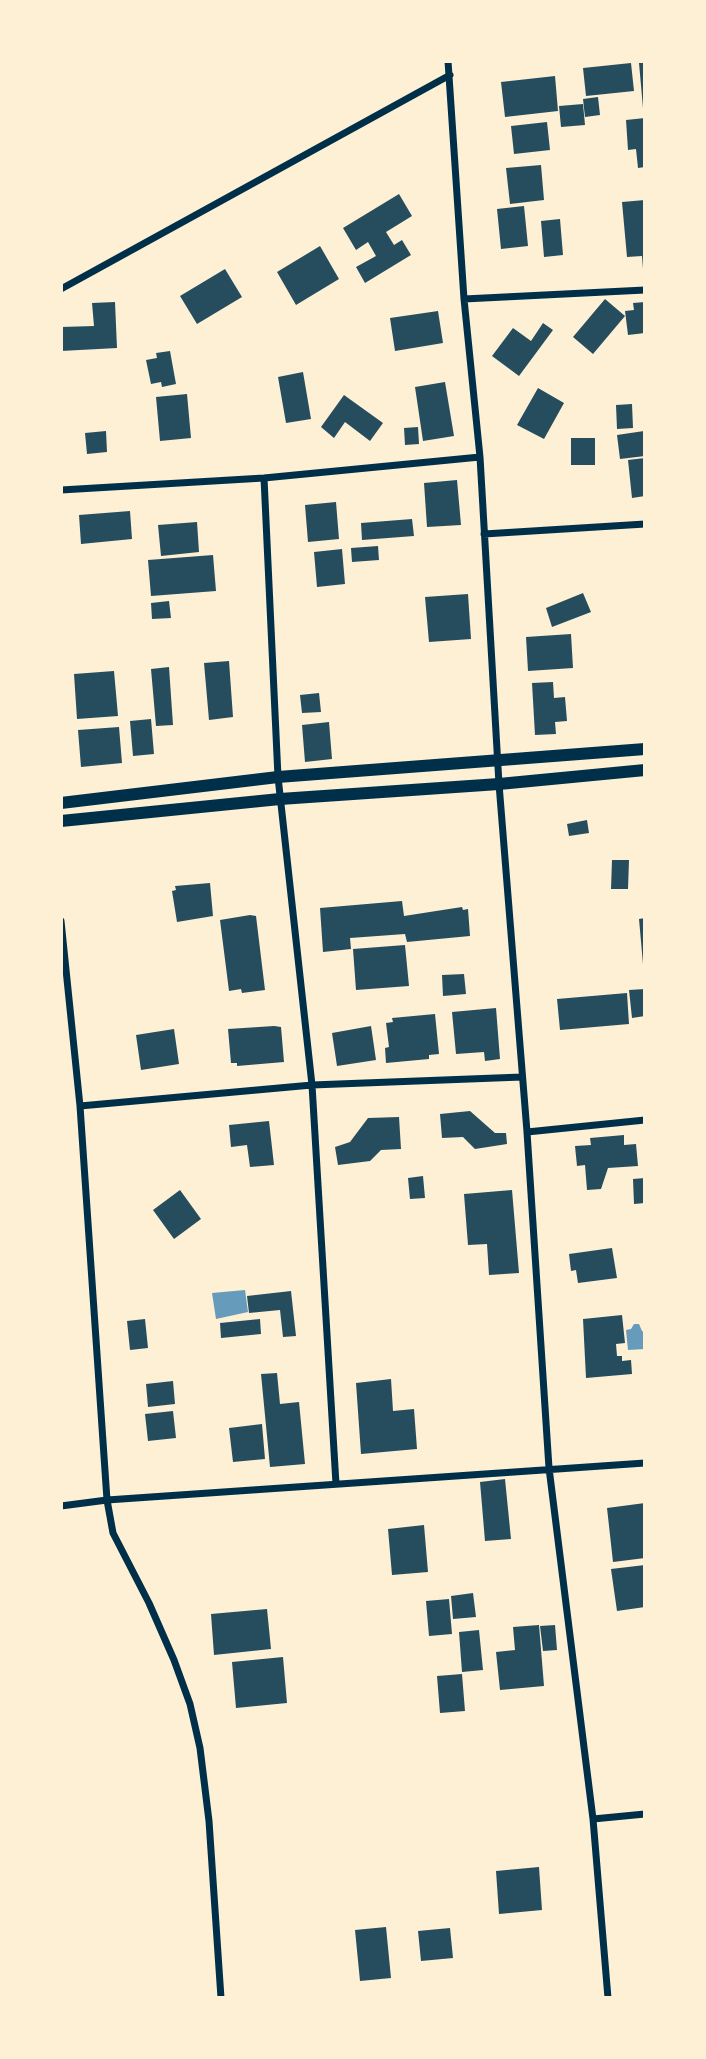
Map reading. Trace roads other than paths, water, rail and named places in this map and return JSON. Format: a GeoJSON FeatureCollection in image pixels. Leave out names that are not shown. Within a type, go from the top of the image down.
{"type":"FeatureCollection","features":[{"type":"Feature","properties":{"kind":"main road"},"geometry":{"type":"LineString","coordinates":[[61,803],[278,777],[645,749]]}},
{"type":"Feature","properties":{"kind":"main road"},"geometry":{"type":"LineString","coordinates":[[61,821],[280,799],[499,784],[645,770]]}},
{"type":"Feature","properties":{"kind":"street"},"geometry":{"type":"LineString","coordinates":[[448,61],[464,299],[480,457],[499,784],[527,1132],[549,1468],[593,1819],[608,1998]]}},
{"type":"Feature","properties":{"kind":"street"},"geometry":{"type":"LineString","coordinates":[[61,289],[450,75]]}},
{"type":"Feature","properties":{"kind":"street"},"geometry":{"type":"LineString","coordinates":[[464,299],[645,290]]}},
{"type":"Feature","properties":{"kind":"street"},"geometry":{"type":"LineString","coordinates":[[61,490],[264,478],[480,457]]}},
{"type":"Feature","properties":{"kind":"street"},"geometry":{"type":"LineString","coordinates":[[264,478],[278,777],[312,1085],[336,1484]]}},
{"type":"Feature","properties":{"kind":"street"},"geometry":{"type":"LineString","coordinates":[[484,534],[645,524]]}},
{"type":"Feature","properties":{"kind":"street"},"geometry":{"type":"LineString","coordinates":[[61,921],[80,1106],[107,1500],[113,1533],[149,1603],[190,1704],[200,1748],[209,1821],[221,1998]]}},
{"type":"Feature","properties":{"kind":"street"},"geometry":{"type":"LineString","coordinates":[[80,1106],[312,1085],[522,1077]]}},
{"type":"Feature","properties":{"kind":"street"},"geometry":{"type":"LineString","coordinates":[[527,1132],[645,1120]]}},
{"type":"Feature","properties":{"kind":"street"},"geometry":{"type":"LineString","coordinates":[[61,1506],[107,1500],[645,1463]]}},
{"type":"Feature","properties":{"kind":"street"},"geometry":{"type":"LineString","coordinates":[[593,1819],[645,1814]]}},
{"type":"Feature","properties":{"kind":"water"},"geometry":{"type":"Polygon","coordinates":[[[245,1290],[248,1312],[216,1319],[212,1293],[245,1290]]]}},
{"type":"Feature","properties":{"kind":"water"},"geometry":{"type":"Polygon","coordinates":[[[634,1324],[639,1324],[644,1332],[645,1349],[628,1350],[626,1330],[631,1329],[634,1324]]]}}]}
